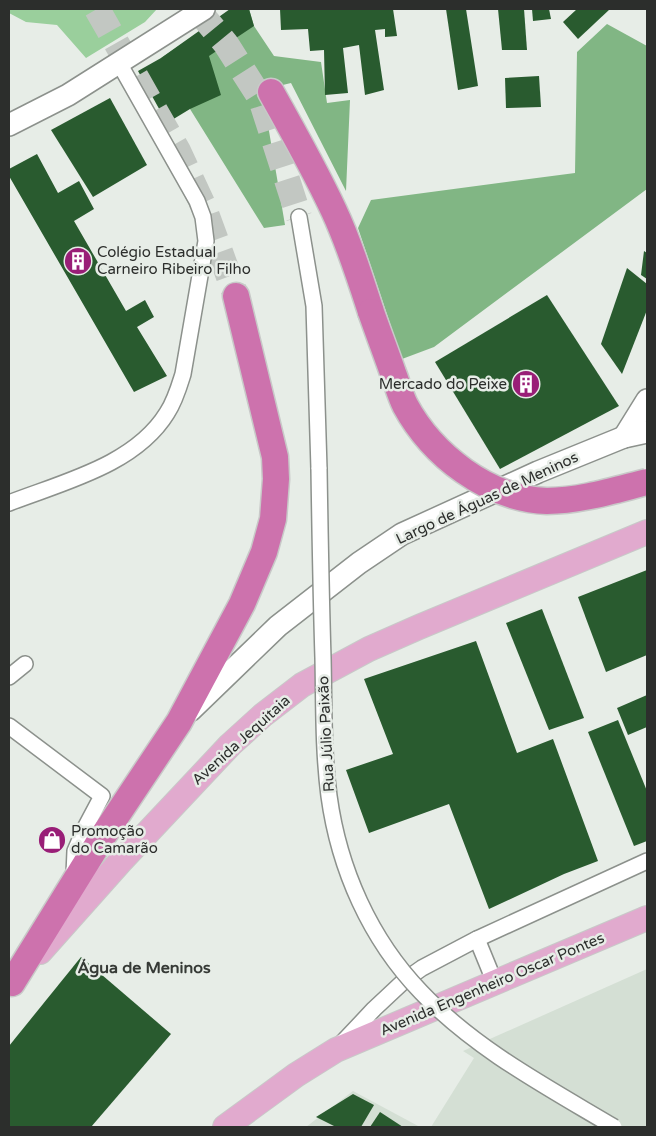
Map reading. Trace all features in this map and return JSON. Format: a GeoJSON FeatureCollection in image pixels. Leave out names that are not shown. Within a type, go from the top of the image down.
{"type":"FeatureCollection","features":[{"type":"Feature","properties":{"kind":"highway"},"geometry":{"type":"LineString","coordinates":[[271,92],[307,156],[335,212],[404,403],[418,427],[435,447],[458,467],[501,490],[522,497],[546,501],[574,498],[647,482]]}},
{"type":"Feature","properties":{"kind":"highway"},"geometry":{"type":"LineString","coordinates":[[11,985],[73,884],[179,722],[254,578],[264,552],[273,519],[276,480],[274,457],[236,296]]}},
{"type":"Feature","properties":{"kind":"main road","name":"Avenida Jequitaia"},"geometry":{"type":"LineString","coordinates":[[11,985],[120,861],[183,793],[230,745],[302,685],[369,649],[647,532]]}},
{"type":"Feature","properties":{"kind":"main road","name":"Avenida Engenheiro Oscar Pontes"},"geometry":{"type":"LineString","coordinates":[[225,1127],[296,1075],[336,1050],[647,918]]}},
{"type":"Feature","properties":{"kind":"street"},"geometry":{"type":"LineString","coordinates":[[9,125],[68,95],[204,9]]}},
{"type":"Feature","properties":{"kind":"street"},"geometry":{"type":"LineString","coordinates":[[9,502],[94,470],[138,445],[153,432],[168,413],[177,394],[183,374],[206,241],[203,217],[197,201],[119,63]]}},
{"type":"Feature","properties":{"kind":"street","name":"Rua Júlio Paixão"},"geometry":{"type":"LineString","coordinates":[[299,217],[314,306],[324,717],[328,787],[335,832],[345,866],[359,902],[393,960],[420,992],[479,1043],[511,1065],[614,1127]]}},
{"type":"Feature","properties":{"kind":"street"},"geometry":{"type":"LineString","coordinates":[[624,437],[647,400]]}},
{"type":"Feature","properties":{"kind":"street","name":"Largo de Águas de Meninos"},"geometry":{"type":"LineString","coordinates":[[179,722],[278,626],[359,563],[402,534],[538,472],[624,437],[647,432]]}},
{"type":"Feature","properties":{"kind":"street"},"geometry":{"type":"LineString","coordinates":[[9,677],[25,664]]}},
{"type":"Feature","properties":{"kind":"street"},"geometry":{"type":"LineString","coordinates":[[9,726],[102,796],[85,828],[76,851],[73,884]]}},
{"type":"Feature","properties":{"kind":"street","name":"Avenida Engenheiro Oscar Pontes"},"geometry":{"type":"LineString","coordinates":[[336,1050],[374,1009],[405,980],[428,964],[477,939],[647,860]]}},
{"type":"Feature","properties":{"kind":"street"},"geometry":{"type":"LineString","coordinates":[[477,939],[495,982]]}},
{"type":"Feature","properties":{"kind":"shaded area"},"geometry":{"type":"Polygon","coordinates":[[[647,969],[647,1127],[431,1127],[474,1058],[463,1051],[647,969]]]}},
{"type":"Feature","properties":{"kind":"shaded area"},"geometry":{"type":"Polygon","coordinates":[[[353,1091],[420,1127],[306,1127],[353,1091]]]}},
{"type":"Feature","properties":{"kind":"green space"},"geometry":{"type":"Polygon","coordinates":[[[9,9],[157,9],[145,22],[86,58],[57,25],[26,22],[9,13],[9,9]]]}},
{"type":"Feature","properties":{"kind":"green space"},"geometry":{"type":"Polygon","coordinates":[[[234,9],[249,9],[254,26],[274,56],[321,62],[327,103],[350,100],[346,191],[291,83],[262,90],[285,225],[264,228],[190,109],[161,58],[234,9]]]}},
{"type":"Feature","properties":{"kind":"green space"},"geometry":{"type":"Polygon","coordinates":[[[607,24],[647,46],[647,189],[434,347],[402,359],[358,228],[371,200],[575,173],[577,52],[607,24]]]}},
{"type":"Feature","properties":{"kind":"building"},"geometry":{"type":"Polygon","coordinates":[[[230,9],[249,9],[254,26],[209,56],[221,95],[190,109],[167,123],[138,71],[161,58],[230,9]]]}},
{"type":"Feature","properties":{"kind":"building"},"geometry":{"type":"Polygon","coordinates":[[[280,9],[393,9],[397,36],[385,37],[385,29],[375,30],[384,90],[365,95],[359,45],[343,48],[348,93],[325,95],[324,50],[310,51],[308,29],[281,30],[280,9]]]}},
{"type":"Feature","properties":{"kind":"building"},"geometry":{"type":"Polygon","coordinates":[[[446,9],[466,9],[478,86],[458,90],[446,9]]]}},
{"type":"Feature","properties":{"kind":"building"},"geometry":{"type":"Polygon","coordinates":[[[498,9],[524,9],[527,50],[502,50],[498,9]]]}},
{"type":"Feature","properties":{"kind":"building"},"geometry":{"type":"Polygon","coordinates":[[[532,9],[549,9],[551,19],[533,21],[532,9]]]}},
{"type":"Feature","properties":{"kind":"building"},"geometry":{"type":"Polygon","coordinates":[[[577,9],[610,9],[578,39],[563,22],[577,9]]]}},
{"type":"Feature","properties":{"kind":"building"},"geometry":{"type":"Polygon","coordinates":[[[539,76],[541,107],[506,108],[505,78],[539,76]]]}},
{"type":"Feature","properties":{"kind":"building"},"geometry":{"type":"Polygon","coordinates":[[[110,98],[147,165],[93,197],[51,130],[110,98]]]}},
{"type":"Feature","properties":{"kind":"building","name":"Colégio Estadual Carneiro Ribeiro Filho"},"geometry":{"type":"Polygon","coordinates":[[[37,154],[58,193],[79,181],[94,209],[74,221],[126,311],[145,300],[154,317],[137,327],[167,376],[134,392],[9,176],[9,169],[37,154]]]}},
{"type":"Feature","properties":{"kind":"building"},"geometry":{"type":"Polygon","coordinates":[[[644,251],[647,253],[647,279],[641,275],[644,251]]]}},
{"type":"Feature","properties":{"kind":"building"},"geometry":{"type":"Polygon","coordinates":[[[627,268],[647,284],[647,310],[622,374],[601,344],[627,268]]]}},
{"type":"Feature","properties":{"kind":"building","name":"Mercado do Peixe"},"geometry":{"type":"Polygon","coordinates":[[[547,295],[619,406],[500,469],[435,362],[547,295]]]}},
{"type":"Feature","properties":{"kind":"building"},"geometry":{"type":"Polygon","coordinates":[[[647,570],[647,655],[606,672],[578,597],[647,570]]]}},
{"type":"Feature","properties":{"kind":"building"},"geometry":{"type":"Polygon","coordinates":[[[542,609],[584,718],[549,730],[506,623],[542,609]]]}},
{"type":"Feature","properties":{"kind":"building"},"geometry":{"type":"Polygon","coordinates":[[[476,641],[517,753],[553,739],[598,861],[564,874],[489,909],[449,804],[369,833],[346,770],[393,754],[364,679],[476,641]]]}},
{"type":"Feature","properties":{"kind":"building"},"geometry":{"type":"Polygon","coordinates":[[[647,695],[647,727],[628,735],[617,708],[647,695]]]}},
{"type":"Feature","properties":{"kind":"building"},"geometry":{"type":"Polygon","coordinates":[[[618,720],[647,791],[647,841],[634,846],[588,732],[618,720]]]}},
{"type":"Feature","properties":{"kind":"building"},"geometry":{"type":"Polygon","coordinates":[[[81,957],[171,1034],[91,1127],[9,1127],[9,1046],[81,957]]]}},
{"type":"Feature","properties":{"kind":"building"},"geometry":{"type":"Polygon","coordinates":[[[353,1094],[374,1105],[361,1127],[336,1127],[316,1117],[353,1094]]]}},
{"type":"Feature","properties":{"kind":"building"},"geometry":{"type":"Polygon","coordinates":[[[380,1112],[403,1127],[370,1127],[380,1112]]]}},
{"type":"Feature","properties":{"kind":"tunnel"},"geometry":{"type":"LineString","coordinates":[[97,9],[178,151],[203,205],[236,296]]}},
{"type":"Feature","properties":{"kind":"tunnel"},"geometry":{"type":"LineString","coordinates":[[197,9],[226,44],[261,99],[299,217]]}},
{"type":"Feature","properties":{"kind":"place","name":"Colégio Estadual Carneiro Ribeiro Filho"},"geometry":{"type":"Point","coordinates":[78,261]}},
{"type":"Feature","properties":{"kind":"place","name":"Mercado do Peixe"},"geometry":{"type":"Point","coordinates":[526,384]}},
{"type":"Feature","properties":{"kind":"place","name":"Promoção do Camarão"},"geometry":{"type":"Point","coordinates":[52,840]}},
{"type":"Feature","properties":{"kind":"district","name":"Água de Meninos"},"geometry":{"type":"Point","coordinates":[144,967]}}]}
